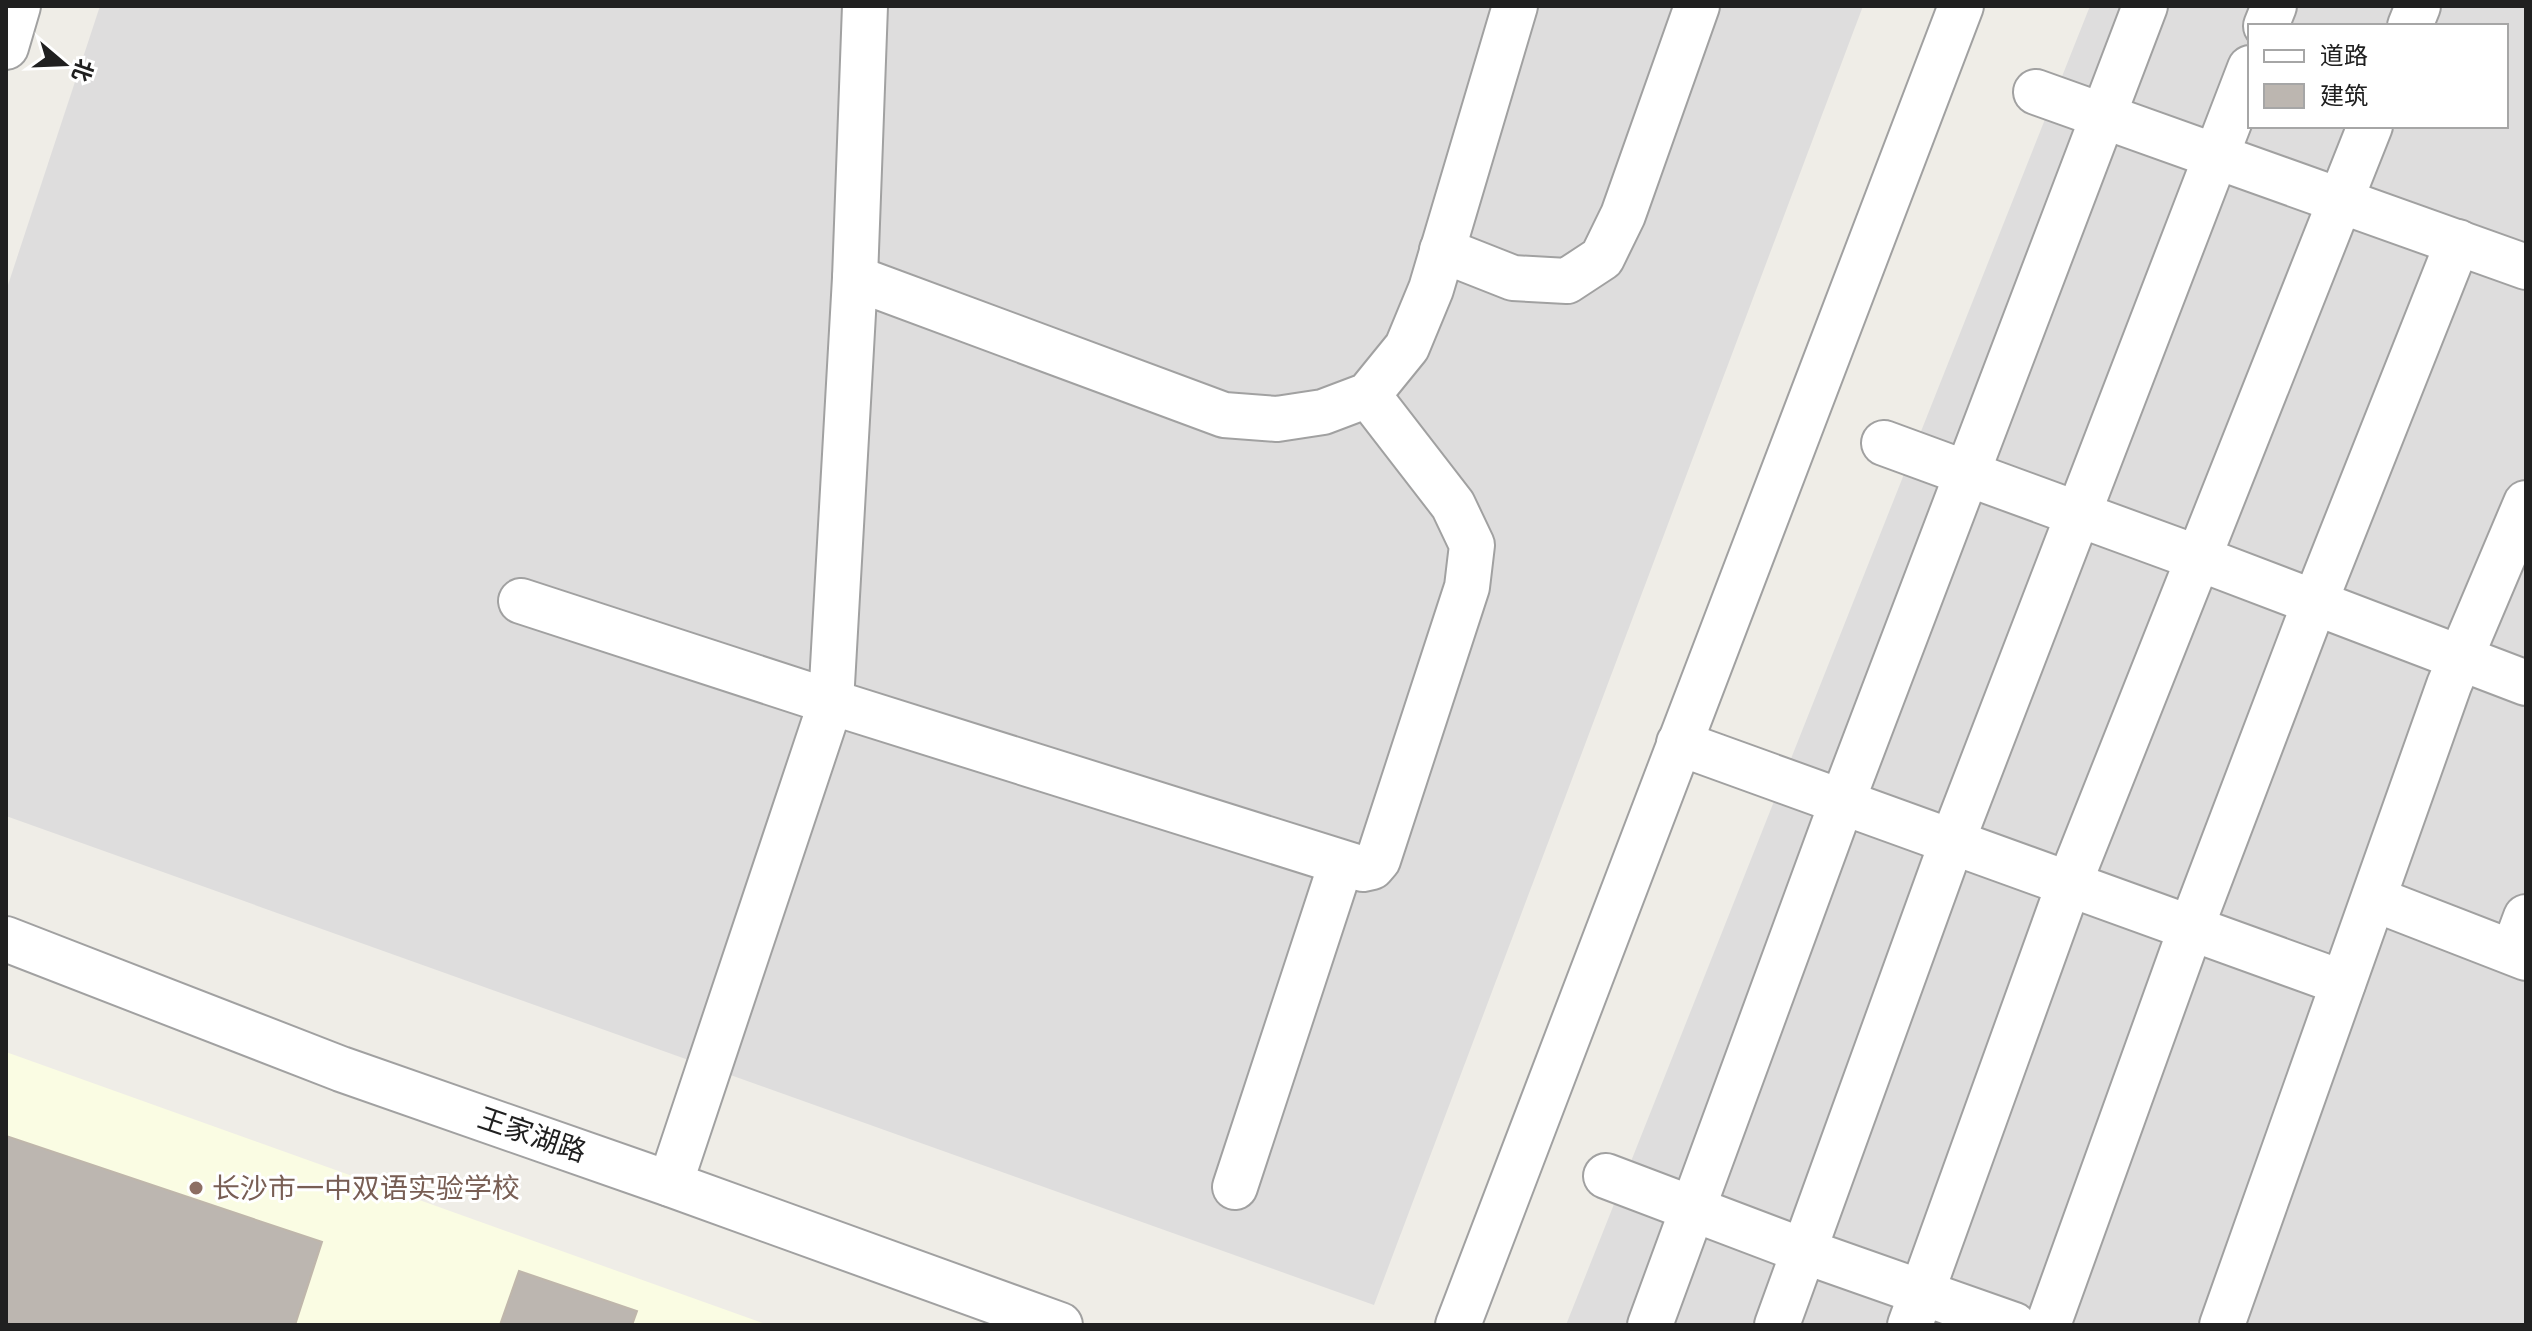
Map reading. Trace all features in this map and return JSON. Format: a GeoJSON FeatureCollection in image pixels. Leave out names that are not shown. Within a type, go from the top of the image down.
{"type":"FeatureCollection","features":[{"type":"Feature","properties":{"kind":"street"},"geometry":{"type":"LineString","coordinates":[[6,47],[18,6]]}},
{"type":"Feature","properties":{"kind":"street"},"geometry":{"type":"LineString","coordinates":[[670,1184],[831,702],[855,278],[865,6]]}},
{"type":"Feature","properties":{"kind":"street"},"geometry":{"type":"LineString","coordinates":[[855,278],[1224,415],[1277,419],[1323,412],[1368,395],[1407,347],[1431,289],[1515,6]]}},
{"type":"Feature","properties":{"kind":"street"},"geometry":{"type":"LineString","coordinates":[[1442,250],[1513,278],[1567,281],[1602,258],[1623,215],[1697,6]]}},
{"type":"Feature","properties":{"kind":"street"},"geometry":{"type":"LineString","coordinates":[[1458,1325],[1961,6]]}},
{"type":"Feature","properties":{"kind":"street"},"geometry":{"type":"LineString","coordinates":[[1650,1325],[1842,802],[2145,6]]}},
{"type":"Feature","properties":{"kind":"street"},"geometry":{"type":"LineString","coordinates":[[1777,1325],[1952,842],[2248,73]]}},
{"type":"Feature","properties":{"kind":"street"},"geometry":{"type":"LineString","coordinates":[[2036,92],[2526,267]]}},
{"type":"Feature","properties":{"kind":"street"},"geometry":{"type":"LineString","coordinates":[[1916,1309],[2069,884],[2369,128]]}},
{"type":"Feature","properties":{"kind":"street"},"geometry":{"type":"LineString","coordinates":[[2048,1325],[2191,928],[2315,602],[2458,242]]}},
{"type":"Feature","properties":{"kind":"street"},"geometry":{"type":"LineString","coordinates":[[521,601],[1341,864],[1363,869],[1372,867],[1378,860],[1467,587],[1472,545],[1453,505],[1368,395]]}},
{"type":"Feature","properties":{"kind":"street"},"geometry":{"type":"LineString","coordinates":[[1884,443],[2079,513],[2526,683]]}},
{"type":"Feature","properties":{"kind":"street"},"geometry":{"type":"LineString","coordinates":[[2222,1325],[2461,658],[2526,503]]}},
{"type":"Feature","properties":{"kind":"street"},"geometry":{"type":"LineString","coordinates":[[1679,743],[2343,983]]}},
{"type":"Feature","properties":{"kind":"street"},"geometry":{"type":"LineString","coordinates":[[1235,1187],[1341,864]]}},
{"type":"Feature","properties":{"kind":"street"},"geometry":{"type":"LineString","coordinates":[[2374,899],[2522,942]]}},
{"type":"Feature","properties":{"kind":"street","name":"王家湖路"},"geometry":{"type":"LineString","coordinates":[[6,939],[341,1069],[1060,1325]]}},
{"type":"Feature","properties":{"kind":"street"},"geometry":{"type":"LineString","coordinates":[[1606,1176],[1804,1251],[1916,1309],[2014,1325]]}},
{"type":"Feature","properties":{"kind":"shaded area"},"geometry":{"type":"Polygon","coordinates":[[[100,6],[1863,6],[1374,1305],[6,816],[6,291],[100,6]]]}},
{"type":"Feature","properties":{"kind":"shaded area"},"geometry":{"type":"Polygon","coordinates":[[[2090,6],[2526,6],[2526,1325],[1566,1325],[2090,6]]]}},
{"type":"Feature","properties":{"kind":"shaded area","name":"长沙市一中双语实验学校"},"geometry":{"type":"Polygon","coordinates":[[[6,1052],[768,1325],[6,1325],[6,1052]]]}},
{"type":"Feature","properties":{"kind":"building"},"geometry":{"type":"Polygon","coordinates":[[[6,1136],[322,1242],[295,1325],[6,1325],[6,1136]]]}},
{"type":"Feature","properties":{"kind":"building"},"geometry":{"type":"Polygon","coordinates":[[[519,1271],[637,1311],[632,1325],[500,1325],[519,1271]]]}},
{"type":"Feature","properties":{"kind":"place","name":"长沙市一中双语实验学校"},"geometry":{"type":"Point","coordinates":[196,1188]}}]}
